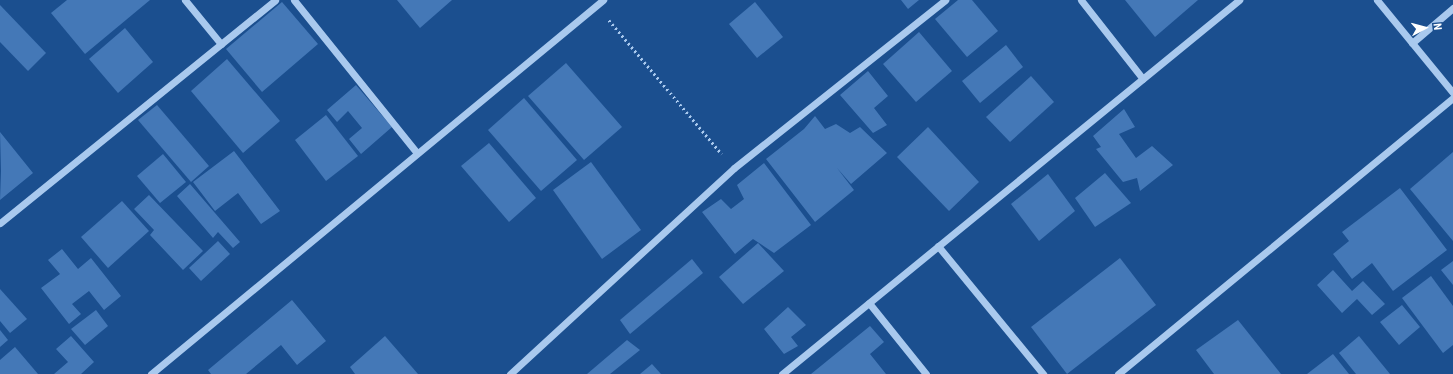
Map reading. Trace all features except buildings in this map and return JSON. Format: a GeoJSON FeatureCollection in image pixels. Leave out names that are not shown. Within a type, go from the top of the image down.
{"type":"FeatureCollection","features":[{"type":"Feature","properties":{"kind":"street"},"geometry":{"type":"LineString","coordinates":[[185,0],[221,44]]}},
{"type":"Feature","properties":{"kind":"street"},"geometry":{"type":"LineString","coordinates":[[0,223],[275,0]]}},
{"type":"Feature","properties":{"kind":"street"},"geometry":{"type":"LineString","coordinates":[[294,0],[417,154]]}},
{"type":"Feature","properties":{"kind":"street"},"geometry":{"type":"LineString","coordinates":[[151,374],[417,154],[595,3],[603,0]]}},
{"type":"Feature","properties":{"kind":"street"},"geometry":{"type":"LineString","coordinates":[[510,374],[734,168],[945,0]]}},
{"type":"Feature","properties":{"kind":"street"},"geometry":{"type":"LineString","coordinates":[[1082,0],[1143,79]]}},
{"type":"Feature","properties":{"kind":"street"},"geometry":{"type":"LineString","coordinates":[[782,374],[1239,0]]}},
{"type":"Feature","properties":{"kind":"street"},"geometry":{"type":"LineString","coordinates":[[1377,0],[1453,93]]}},
{"type":"Feature","properties":{"kind":"street"},"geometry":{"type":"LineString","coordinates":[[1412,43],[1453,8]]}},
{"type":"Feature","properties":{"kind":"street"},"geometry":{"type":"LineString","coordinates":[[1118,374],[1453,98]]}},
{"type":"Feature","properties":{"kind":"street"},"geometry":{"type":"LineString","coordinates":[[938,246],[1043,374]]}},
{"type":"Feature","properties":{"kind":"street"},"geometry":{"type":"LineString","coordinates":[[869,303],[926,374]]}},
{"type":"Feature","properties":{"kind":"path"},"geometry":{"type":"LineString","coordinates":[[595,3],[734,168]]}}]}
